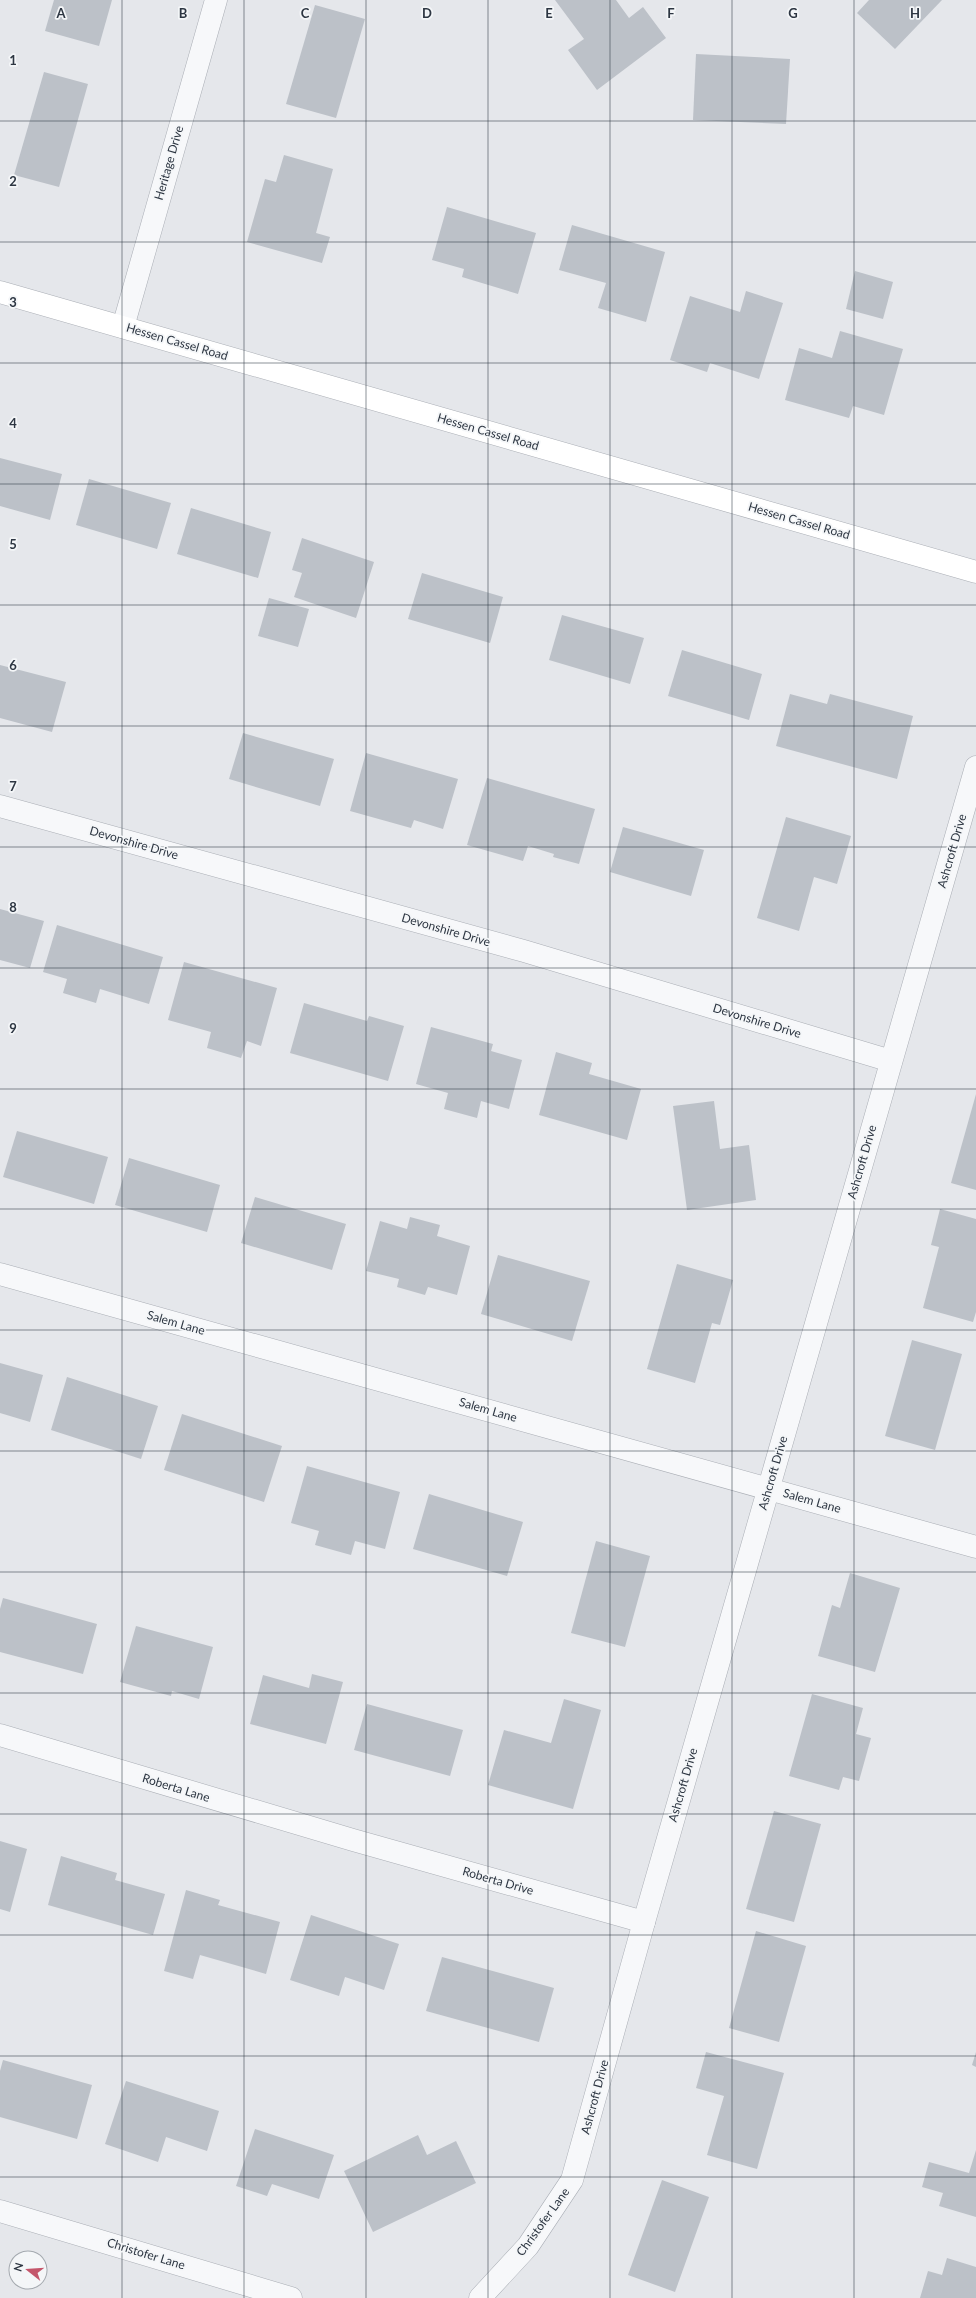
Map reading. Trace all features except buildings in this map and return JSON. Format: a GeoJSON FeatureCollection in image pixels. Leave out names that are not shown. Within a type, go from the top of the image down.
{"type":"FeatureCollection","features":[{"type":"Feature","properties":{"kind":"main road","name":"Hessen Cassel Road"},"geometry":{"type":"LineString","coordinates":[[0,292],[976,572]]}},
{"type":"Feature","properties":{"kind":"street","name":"Heritage Drive"},"geometry":{"type":"LineString","coordinates":[[123,327],[216,0]]}},
{"type":"Feature","properties":{"kind":"street","name":"Ashcroft Drive"},"geometry":{"type":"LineString","coordinates":[[572,2180],[768,1488],[976,767]]}},
{"type":"Feature","properties":{"kind":"street","name":"Devonshire Drive"},"geometry":{"type":"LineString","coordinates":[[0,806],[524,952],[891,1061]]}},
{"type":"Feature","properties":{"kind":"street","name":"Salem Lane"},"geometry":{"type":"LineString","coordinates":[[0,1274],[976,1547]]}},
{"type":"Feature","properties":{"kind":"street","name":"Roberta Lane"},"geometry":{"type":"LineString","coordinates":[[0,1735],[352,1840]]}},
{"type":"Feature","properties":{"kind":"street","name":"Roberta Drive"},"geometry":{"type":"LineString","coordinates":[[352,1840],[644,1922]]}},
{"type":"Feature","properties":{"kind":"street","name":"Christofer Lane"},"geometry":{"type":"LineString","coordinates":[[480,2298],[528,2246],[572,2180]]}},
{"type":"Feature","properties":{"kind":"street","name":"Christofer Lane"},"geometry":{"type":"LineString","coordinates":[[0,2211],[291,2298]]}}]}
